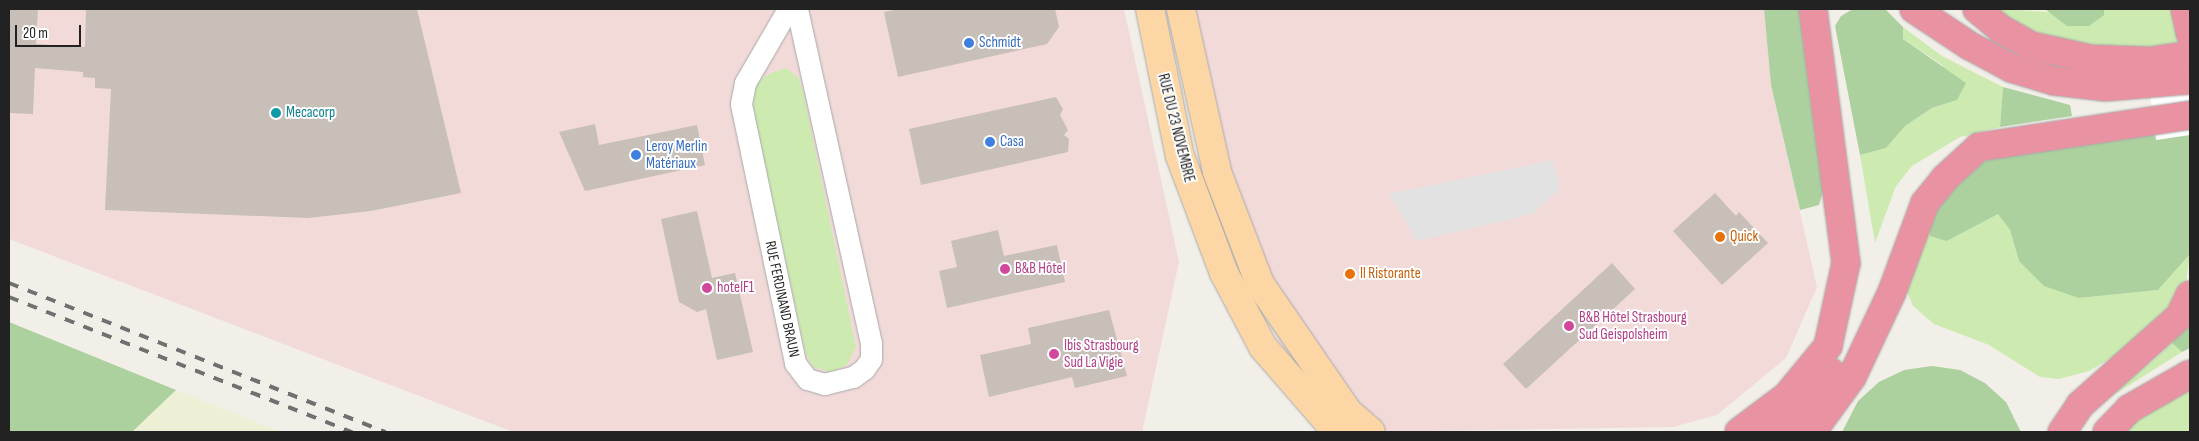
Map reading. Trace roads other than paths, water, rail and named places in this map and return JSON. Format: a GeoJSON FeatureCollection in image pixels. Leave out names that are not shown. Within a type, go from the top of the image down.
{"type":"FeatureCollection","features":[{"type":"Feature","properties":{"kind":"highway"},"geometry":{"type":"LineString","coordinates":[[1739,432],[1787,396],[1828,346],[1846,262],[1813,9]]}},
{"type":"Feature","properties":{"kind":"highway"},"geometry":{"type":"LineString","coordinates":[[1914,9],[1970,46],[2012,68],[2054,82],[2106,87],[2152,73],[2190,55]]}},
{"type":"Feature","properties":{"kind":"highway"},"geometry":{"type":"LineString","coordinates":[[1977,9],[2001,29],[2032,46],[2190,80]]}},
{"type":"Feature","properties":{"kind":"highway"},"geometry":{"type":"LineString","coordinates":[[2185,9],[2190,33]]}},
{"type":"Feature","properties":{"kind":"highway"},"geometry":{"type":"LineString","coordinates":[[1773,432],[1796,416],[1845,354],[1862,262],[1836,91],[1818,40]]}},
{"type":"Feature","properties":{"kind":"highway"},"geometry":{"type":"LineString","coordinates":[[1813,432],[1852,376],[1892,292],[1924,203],[1945,178],[1979,147],[2190,115]]}},
{"type":"Feature","properties":{"kind":"highway"},"geometry":{"type":"LineString","coordinates":[[2062,432],[2080,405],[2180,316],[2190,295]]}},
{"type":"Feature","properties":{"kind":"highway"},"geometry":{"type":"LineString","coordinates":[[2107,432],[2129,409],[2190,374]]}},
{"type":"Feature","properties":{"kind":"main road","name":"RUE DU 23 NOVEMBRE"},"geometry":{"type":"LineString","coordinates":[[1150,9],[1180,156],[1224,273],[1263,347],[1337,432]]}},
{"type":"Feature","properties":{"kind":"main road"},"geometry":{"type":"LineString","coordinates":[[1182,9],[1217,172],[1260,284],[1348,412],[1371,432]]}},
{"type":"Feature","properties":{"kind":"street","name":"RUE FERDINAND BRAUN"},"geometry":{"type":"LineString","coordinates":[[788,9],[745,83],[740,104],[795,363],[807,380],[824,384],[853,377],[864,369],[871,359],[871,343],[797,9]]}},
{"type":"Feature","properties":{"kind":"railway"},"geometry":{"type":"LineString","coordinates":[[9,283],[386,432]]}},
{"type":"Feature","properties":{"kind":"railway"},"geometry":{"type":"LineString","coordinates":[[9,297],[352,432]]}},
{"type":"Feature","properties":{"kind":"place","name":"Schmidt"},"geometry":{"type":"Point","coordinates":[969,43]}},
{"type":"Feature","properties":{"kind":"place","name":"Mecacorp"},"geometry":{"type":"Point","coordinates":[276,113]}},
{"type":"Feature","properties":{"kind":"place","name":"Casa"},"geometry":{"type":"Point","coordinates":[990,142]}},
{"type":"Feature","properties":{"kind":"place","name":"Leroy Merlin Matériaux"},"geometry":{"type":"Point","coordinates":[636,155]}},
{"type":"Feature","properties":{"kind":"place","name":"Quick"},"geometry":{"type":"Point","coordinates":[1720,237]}},
{"type":"Feature","properties":{"kind":"place","name":"B&B Hôtel"},"geometry":{"type":"Point","coordinates":[1005,269]}},
{"type":"Feature","properties":{"kind":"place","name":"Il Ristorante"},"geometry":{"type":"Point","coordinates":[1350,274]}},
{"type":"Feature","properties":{"kind":"place","name":"hotelF1"},"geometry":{"type":"Point","coordinates":[707,288]}},
{"type":"Feature","properties":{"kind":"place","name":"B&B Hôtel Strasbourg Sud Geispolsheim"},"geometry":{"type":"Point","coordinates":[1569,326]}},
{"type":"Feature","properties":{"kind":"place","name":"Ibis Strasbourg Sud La Vigie"},"geometry":{"type":"Point","coordinates":[1054,354]}}]}
